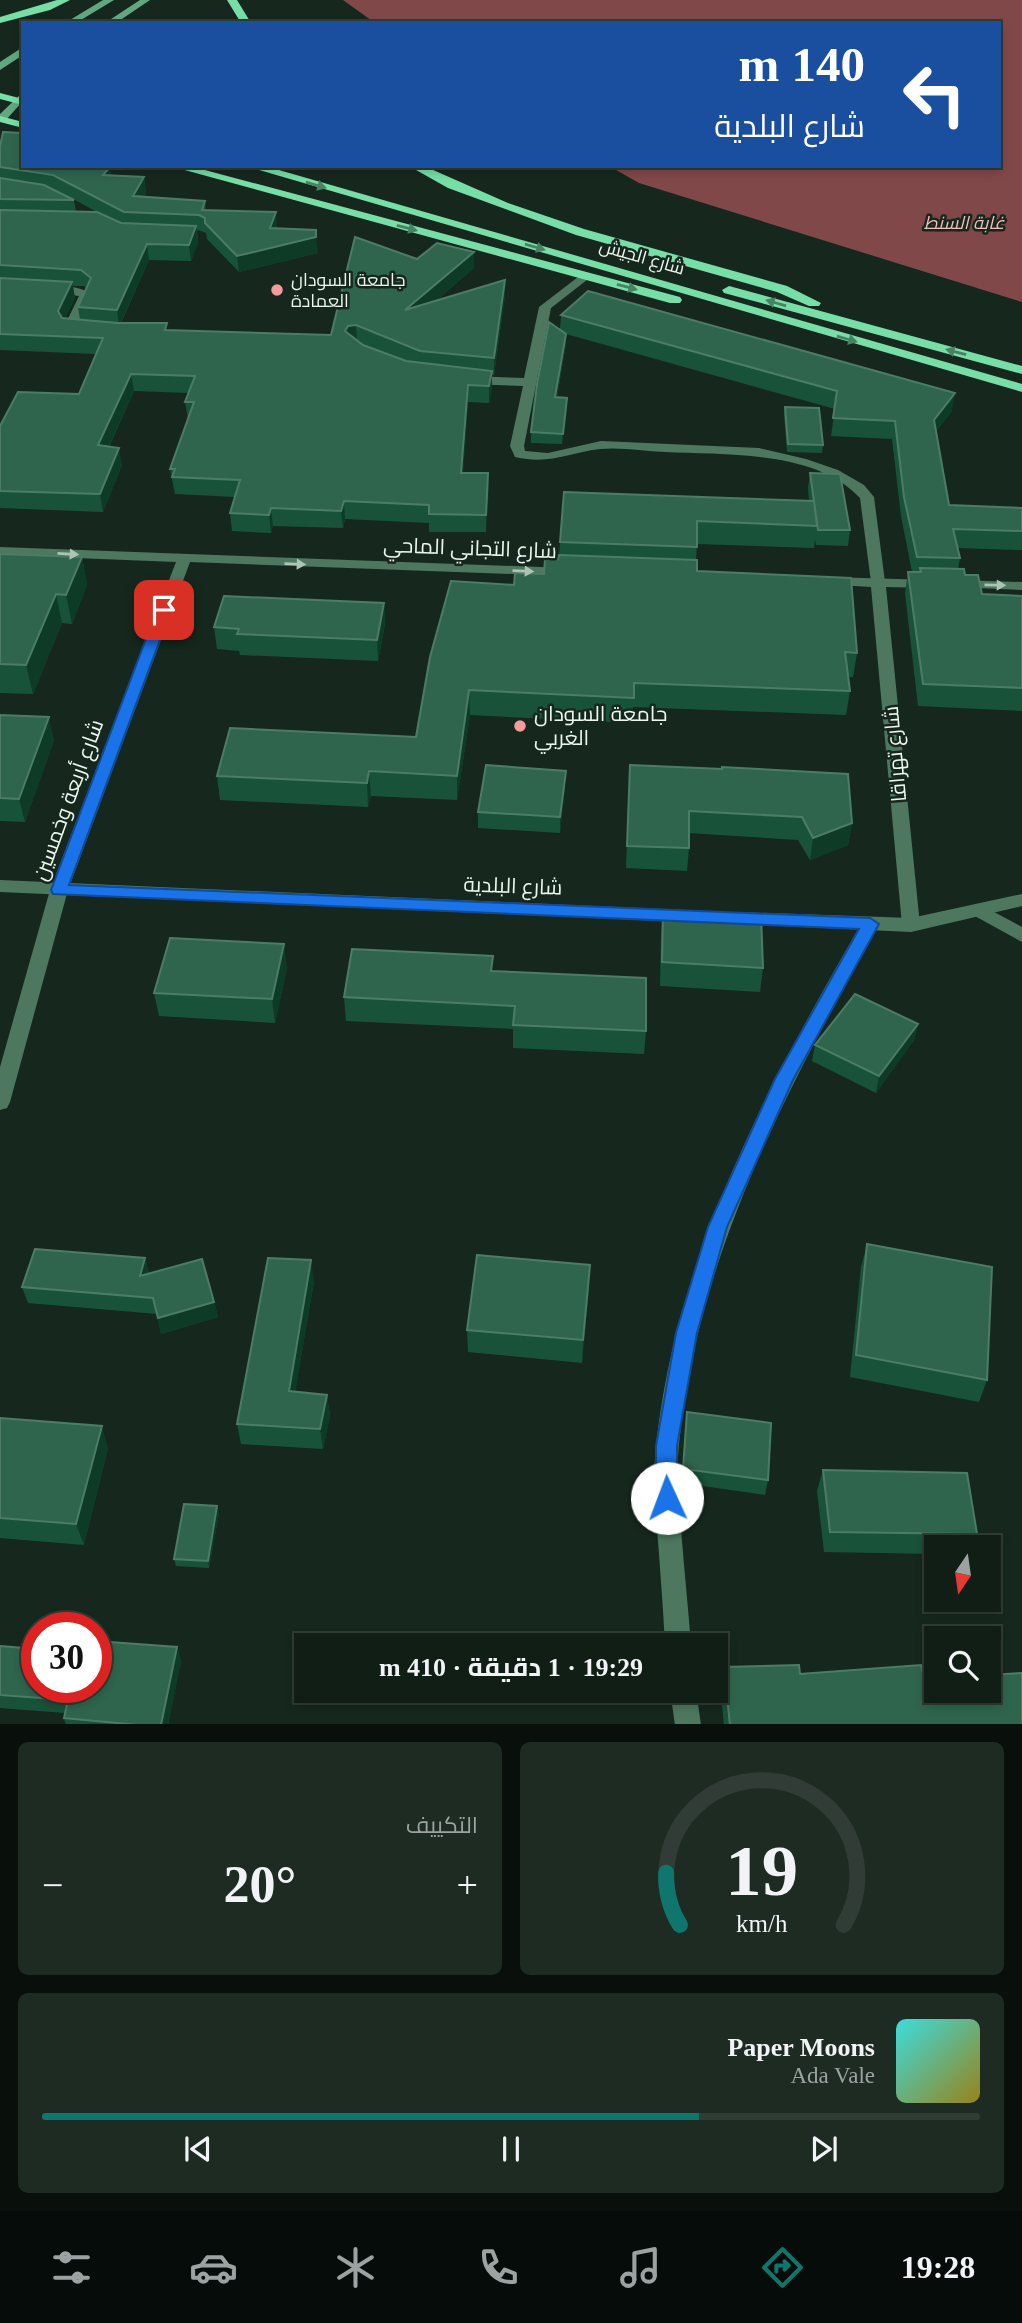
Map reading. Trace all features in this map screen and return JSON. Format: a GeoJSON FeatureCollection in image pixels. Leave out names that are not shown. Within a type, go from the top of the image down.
{"type":"FeatureCollection","features":[{"type":"Feature","properties":{"kind":"highway"},"geometry":{"type":"LineString","coordinates":[[0,20],[65,0]]}},
{"type":"Feature","properties":{"kind":"highway"},"geometry":{"type":"LineString","coordinates":[[232,0],[245,21]]}},
{"type":"Feature","properties":{"kind":"highway"},"geometry":{"type":"LineString","coordinates":[[0,85],[21,92]]}},
{"type":"Feature","properties":{"kind":"highway"},"geometry":{"type":"LineString","coordinates":[[0,96],[21,101]]}},
{"type":"Feature","properties":{"kind":"highway"},"geometry":{"type":"LineString","coordinates":[[0,119],[21,124]]}},
{"type":"Feature","properties":{"kind":"highway"},"geometry":{"type":"LineString","coordinates":[[183,168],[738,315],[812,329]]}},
{"type":"Feature","properties":{"kind":"highway","name":"شارع الجيش"},"geometry":{"type":"LineString","coordinates":[[258,168],[1022,388]]}},
{"type":"Feature","properties":{"kind":"highway","name":"شارع الجيش"},"geometry":{"type":"LineString","coordinates":[[300,168],[1022,370]]}},
{"type":"Feature","properties":{"kind":"highway"},"geometry":{"type":"LineString","coordinates":[[419,168],[452,185],[543,220],[782,289],[865,328]]}},
{"type":"Feature","properties":{"kind":"main road"},"geometry":{"type":"LineString","coordinates":[[73,21],[110,0]]}},
{"type":"Feature","properties":{"kind":"main road"},"geometry":{"type":"LineString","coordinates":[[112,21],[146,0]]}},
{"type":"Feature","properties":{"kind":"main road"},"geometry":{"type":"LineString","coordinates":[[0,67],[21,51]]}},
{"type":"Feature","properties":{"kind":"main road"},"geometry":{"type":"LineString","coordinates":[[0,119],[21,95]]}},
{"type":"Feature","properties":{"kind":"street"},"geometry":{"type":"LineString","coordinates":[[451,379],[528,382],[545,307],[586,276]]}},
{"type":"Feature","properties":{"kind":"street"},"geometry":{"type":"LineString","coordinates":[[42,289],[70,290],[85,295],[69,328],[89,332]]}},
{"type":"Feature","properties":{"kind":"street","name":"شارع تهراقا"},"geometry":{"type":"LineString","coordinates":[[528,382],[517,446],[520,454],[548,457],[600,445],[759,452],[819,469],[861,488],[867,497],[878,582],[911,925]]}},
{"type":"Feature","properties":{"kind":"street","name":"شارع التجاني الماحي"},"geometry":{"type":"LineString","coordinates":[[0,551],[184,560],[587,573]]}},
{"type":"Feature","properties":{"kind":"street","name":"شارع أربعة وخمسين"},"geometry":{"type":"LineString","coordinates":[[0,1102],[59,890],[184,560]]}},
{"type":"Feature","properties":{"kind":"street"},"geometry":{"type":"LineString","coordinates":[[809,580],[1022,586]]}},
{"type":"Feature","properties":{"kind":"street","name":"شارع البلدية"},"geometry":{"type":"LineString","coordinates":[[0,887],[911,925],[1022,900]]}},
{"type":"Feature","properties":{"kind":"street"},"geometry":{"type":"LineString","coordinates":[[979,910],[1022,935]]}},
{"type":"Feature","properties":{"kind":"street"},"geometry":{"type":"LineString","coordinates":[[677,1633],[665,1474],[666,1446],[687,1333],[717,1227],[750,1150],[784,1079],[870,924]]}},
{"type":"Feature","properties":{"kind":"street"},"geometry":{"type":"LineString","coordinates":[[684,1703],[688,1724]]}},
{"type":"Feature","properties":{"kind":"green space","name":"غابة السنط"},"geometry":{"type":"Polygon","coordinates":[[[343,0],[1022,0],[1022,302],[639,183],[613,168],[1001,168],[1001,21],[372,21],[343,0]]]}},
{"type":"Feature","properties":{"kind":"building"},"geometry":{"type":"Polygon","coordinates":[[[3,132],[21,133],[21,168],[109,168],[103,175],[144,177],[133,196],[205,201],[202,210],[276,212],[270,228],[316,230],[316,237],[237,256],[205,223],[205,218],[199,215],[124,212],[53,175],[0,167],[3,132]]]}},
{"type":"Feature","properties":{"kind":"building"},"geometry":{"type":"Polygon","coordinates":[[[0,178],[44,185],[74,200],[0,199],[0,178]]]}},
{"type":"Feature","properties":{"kind":"building"},"geometry":{"type":"Polygon","coordinates":[[[0,210],[97,212],[121,223],[196,226],[189,245],[147,244],[117,310],[78,307],[91,278],[81,270],[0,265],[0,210]]]}},
{"type":"Feature","properties":{"kind":"building"},"geometry":{"type":"Polygon","coordinates":[[[355,237],[417,259],[437,243],[474,252],[405,310],[505,280],[494,358],[420,351],[356,325],[348,326],[345,331],[363,345],[406,361],[492,371],[489,386],[468,385],[461,473],[488,473],[486,515],[429,514],[429,505],[344,501],[341,511],[271,508],[269,515],[230,513],[240,480],[172,477],[175,469],[170,469],[194,402],[185,402],[195,376],[131,374],[98,445],[119,448],[100,494],[0,491],[0,426],[18,392],[79,394],[103,338],[0,334],[0,278],[72,282],[58,311],[62,318],[118,323],[167,323],[165,330],[331,335],[355,237]]]}},
{"type":"Feature","properties":{"kind":"building"},"geometry":{"type":"Polygon","coordinates":[[[588,291],[955,393],[934,420],[949,505],[1022,508],[1022,531],[953,529],[960,558],[917,557],[904,497],[895,421],[833,418],[837,391],[561,315],[588,291]]]}},
{"type":"Feature","properties":{"kind":"building"},"geometry":{"type":"Polygon","coordinates":[[[549,322],[566,334],[555,397],[567,398],[563,434],[531,432],[549,322]]]}},
{"type":"Feature","properties":{"kind":"building"},"geometry":{"type":"Polygon","coordinates":[[[785,407],[819,408],[823,445],[788,444],[785,407]]]}},
{"type":"Feature","properties":{"kind":"building"},"geometry":{"type":"Polygon","coordinates":[[[810,473],[840,474],[850,530],[818,530],[810,473]]]}},
{"type":"Feature","properties":{"kind":"building"},"geometry":{"type":"Polygon","coordinates":[[[564,492],[814,501],[817,526],[697,521],[697,547],[560,542],[564,492]]]}},
{"type":"Feature","properties":{"kind":"building"},"geometry":{"type":"Polygon","coordinates":[[[0,554],[82,557],[66,595],[56,594],[26,665],[0,664],[0,554]]]}},
{"type":"Feature","properties":{"kind":"building"},"geometry":{"type":"Polygon","coordinates":[[[559,555],[697,560],[697,571],[851,578],[857,653],[845,652],[850,691],[634,683],[634,698],[469,690],[457,776],[369,771],[367,783],[217,776],[230,728],[416,737],[430,657],[451,581],[514,585],[515,573],[544,574],[545,559],[558,559],[559,555]]]}},
{"type":"Feature","properties":{"kind":"building"},"geometry":{"type":"Polygon","coordinates":[[[920,568],[964,569],[965,575],[978,575],[982,594],[1022,596],[1022,688],[923,684],[908,572],[921,572],[920,568]]]}},
{"type":"Feature","properties":{"kind":"building"},"geometry":{"type":"Polygon","coordinates":[[[224,596],[384,603],[377,640],[237,634],[239,629],[214,627],[224,596]]]}},
{"type":"Feature","properties":{"kind":"building"},"geometry":{"type":"Polygon","coordinates":[[[0,715],[49,717],[19,799],[0,798],[0,715]]]}},
{"type":"Feature","properties":{"kind":"building"},"geometry":{"type":"Polygon","coordinates":[[[486,765],[566,771],[560,817],[478,812],[486,765]]]}},
{"type":"Feature","properties":{"kind":"building"},"geometry":{"type":"Polygon","coordinates":[[[630,765],[848,774],[852,823],[813,838],[802,817],[689,811],[689,848],[627,846],[630,765]]]}},
{"type":"Feature","properties":{"kind":"building"},"geometry":{"type":"Polygon","coordinates":[[[663,910],[761,915],[763,968],[662,962],[663,910]]]}},
{"type":"Feature","properties":{"kind":"building"},"geometry":{"type":"Polygon","coordinates":[[[170,938],[284,944],[272,999],[154,993],[170,938]]]}},
{"type":"Feature","properties":{"kind":"building"},"geometry":{"type":"Polygon","coordinates":[[[352,949],[493,956],[491,971],[646,978],[646,1031],[513,1025],[515,1006],[344,997],[352,949]]]}},
{"type":"Feature","properties":{"kind":"building"},"geometry":{"type":"Polygon","coordinates":[[[855,994],[918,1024],[879,1076],[815,1045],[855,994]]]}},
{"type":"Feature","properties":{"kind":"building"},"geometry":{"type":"Polygon","coordinates":[[[867,1244],[992,1267],[987,1380],[856,1355],[867,1244]]]}},
{"type":"Feature","properties":{"kind":"building"},"geometry":{"type":"Polygon","coordinates":[[[35,1249],[145,1258],[140,1276],[202,1259],[214,1302],[158,1318],[153,1298],[22,1287],[35,1249]]]}},
{"type":"Feature","properties":{"kind":"building"},"geometry":{"type":"Polygon","coordinates":[[[477,1255],[590,1265],[583,1340],[467,1330],[477,1255]]]}},
{"type":"Feature","properties":{"kind":"building"},"geometry":{"type":"Polygon","coordinates":[[[268,1258],[311,1260],[289,1391],[327,1395],[320,1429],[237,1424],[268,1258]]]}},
{"type":"Feature","properties":{"kind":"building"},"geometry":{"type":"Polygon","coordinates":[[[687,1412],[771,1423],[768,1480],[683,1469],[687,1412]]]}},
{"type":"Feature","properties":{"kind":"building"},"geometry":{"type":"Polygon","coordinates":[[[0,1418],[102,1426],[76,1524],[0,1518],[0,1418]]]}},
{"type":"Feature","properties":{"kind":"building"},"geometry":{"type":"Polygon","coordinates":[[[823,1470],[967,1473],[977,1534],[830,1532],[823,1470]]]}},
{"type":"Feature","properties":{"kind":"building"},"geometry":{"type":"Polygon","coordinates":[[[184,1504],[217,1506],[208,1561],[174,1559],[184,1504]]]}},
{"type":"Feature","properties":{"kind":"building"},"geometry":{"type":"Polygon","coordinates":[[[112,1642],[177,1647],[161,1724],[64,1718],[67,1703],[112,1703],[112,1642]]]}},
{"type":"Feature","properties":{"kind":"building"},"geometry":{"type":"Polygon","coordinates":[[[0,1646],[21,1648],[21,1697],[0,1695],[0,1646]]]}},
{"type":"Feature","properties":{"kind":"building"},"geometry":{"type":"Polygon","coordinates":[[[799,1665],[800,1674],[921,1665],[924,1703],[1001,1703],[1001,1674],[1022,1673],[1022,1724],[730,1724],[728,1667],[799,1665]]]}},
{"type":"Feature","properties":{"kind":"place","name":"جامعة السودان العمادة"},"geometry":{"type":"Point","coordinates":[277,290]}},
{"type":"Feature","properties":{"kind":"place","name":"جامعة السودان الغربي"},"geometry":{"type":"Point","coordinates":[520,726]}},
{"type":"Feature","properties":{"kind":"route"},"geometry":{"type":"LineString","coordinates":[[164,610],[59,890],[870,924],[784,1079],[717,1227],[687,1333],[666,1446],[667,1498]]}}]}
